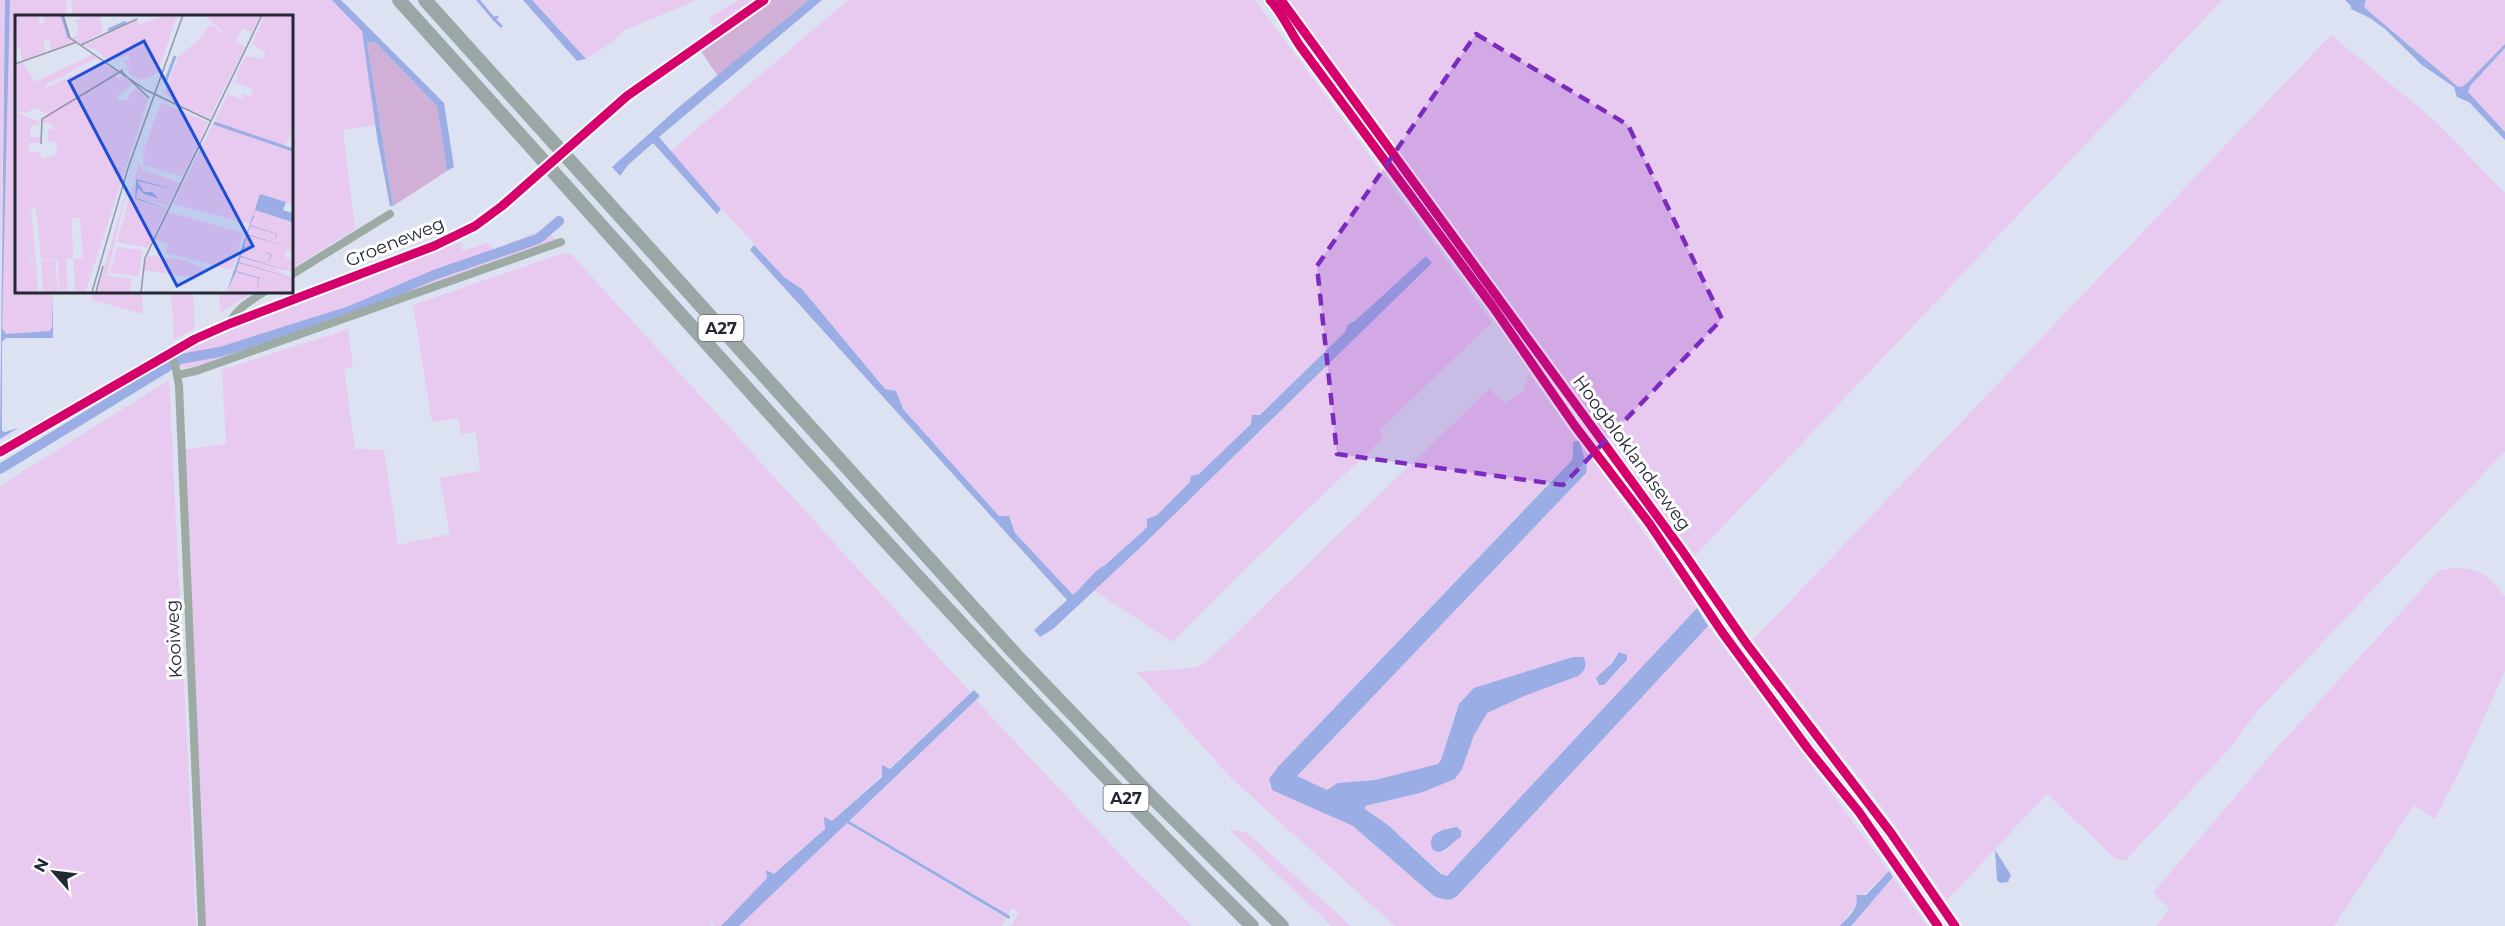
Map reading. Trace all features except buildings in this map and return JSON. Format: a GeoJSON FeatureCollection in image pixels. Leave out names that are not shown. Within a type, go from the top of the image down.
{"type":"FeatureCollection","features":[{"type":"Feature","properties":{"kind":"highway","name":"A27"},"geometry":{"type":"LineString","coordinates":[[399,0],[994,659],[1252,926]]}},
{"type":"Feature","properties":{"kind":"highway","name":"A27"},"geometry":{"type":"LineString","coordinates":[[425,0],[1016,655],[1153,798],[1282,926]]}},
{"type":"Feature","properties":{"kind":"street","name":"Groeneweg"},"geometry":{"type":"LineString","coordinates":[[0,452],[171,359],[229,324],[434,246],[475,226],[512,197],[627,96],[764,0]]}},
{"type":"Feature","properties":{"kind":"street","name":"Hoogbloklandseweg"},"geometry":{"type":"LineString","coordinates":[[1281,0],[1668,530],[1746,643],[1891,833],[1955,926]]}},
{"type":"Feature","properties":{"kind":"street","name":"Groeneweg"},"geometry":{"type":"LineString","coordinates":[[292,274],[390,214]]}},
{"type":"Feature","properties":{"kind":"street"},"geometry":{"type":"LineString","coordinates":[[177,375],[561,242]]}},
{"type":"Feature","properties":{"kind":"street","name":"Groeneweg"},"geometry":{"type":"LineString","coordinates":[[229,324],[233,315],[244,304],[264,292]]}},
{"type":"Feature","properties":{"kind":"street","name":"Kooiweg"},"geometry":{"type":"LineString","coordinates":[[171,359],[177,375],[202,926]]}},
{"type":"Feature","properties":{"kind":"highlighted area"},"geometry":{"type":"Polygon","coordinates":[[[1476,34],[1628,125],[1722,319],[1563,485],[1337,454],[1317,266],[1476,34]]]}},
{"type":"Feature","properties":{"kind":"shaded area"},"geometry":{"type":"Polygon","coordinates":[[[0,0],[5,0],[0,281],[0,0]]]}},
{"type":"Feature","properties":{"kind":"shaded area"},"geometry":{"type":"Polygon","coordinates":[[[10,0],[66,0],[67,15],[15,15],[15,292],[52,292],[52,327],[50,331],[6,334],[2,328],[10,0]]]}},
{"type":"Feature","properties":{"kind":"shaded area"},"geometry":{"type":"Polygon","coordinates":[[[72,0],[332,0],[362,31],[376,125],[343,130],[355,229],[292,268],[292,15],[72,15],[72,0]]]}},
{"type":"Feature","properties":{"kind":"shaded area"},"geometry":{"type":"Polygon","coordinates":[[[532,0],[697,0],[623,31],[615,40],[586,59],[532,0]]]}},
{"type":"Feature","properties":{"kind":"shaded area"},"geometry":{"type":"Polygon","coordinates":[[[738,0],[754,0],[714,28],[709,18],[738,0]]]}},
{"type":"Feature","properties":{"kind":"shaded area"},"geometry":{"type":"Polygon","coordinates":[[[771,0],[809,0],[718,76],[700,50],[771,0]]]}},
{"type":"Feature","properties":{"kind":"shaded area"},"geometry":{"type":"Polygon","coordinates":[[[848,0],[1255,0],[1492,322],[1379,431],[1384,437],[1249,565],[1172,642],[1093,590],[1145,543],[1431,263],[1355,321],[1348,323],[1345,332],[1260,416],[1252,416],[1251,424],[1199,474],[1191,476],[1191,482],[1157,515],[1151,517],[1147,527],[1073,595],[1015,533],[1009,516],[999,516],[903,409],[896,392],[885,389],[802,289],[785,278],[670,152],[848,0]]]}},
{"type":"Feature","properties":{"kind":"shaded area"},"geometry":{"type":"Polygon","coordinates":[[[1289,0],[2222,0],[1695,556],[1289,0]]]}},
{"type":"Feature","properties":{"kind":"shaded area"},"geometry":{"type":"Polygon","coordinates":[[[2366,0],[2505,0],[2505,44],[2467,83],[2462,87],[2457,86],[2366,9],[2364,6],[2366,0]]]}},
{"type":"Feature","properties":{"kind":"shaded area"},"geometry":{"type":"Polygon","coordinates":[[[2331,35],[2434,120],[2505,193],[2505,451],[2258,710],[2230,748],[2126,860],[2116,859],[2047,794],[1947,900],[1879,803],[1753,640],[2331,35]]]}},
{"type":"Feature","properties":{"kind":"shaded area"},"geometry":{"type":"Polygon","coordinates":[[[367,42],[376,43],[437,106],[447,171],[393,206],[367,42]]]}},
{"type":"Feature","properties":{"kind":"shaded area"},"geometry":{"type":"Polygon","coordinates":[[[2505,48],[2505,132],[2468,92],[2469,86],[2505,48]]]}},
{"type":"Feature","properties":{"kind":"shaded area"},"geometry":{"type":"Polygon","coordinates":[[[546,228],[556,240],[195,368],[180,367],[175,355],[207,338],[460,242],[463,251],[487,243],[495,249],[546,228]]]}},
{"type":"Feature","properties":{"kind":"shaded area"},"geometry":{"type":"Polygon","coordinates":[[[564,253],[572,255],[971,693],[832,821],[824,818],[825,829],[774,874],[766,870],[767,878],[722,926],[714,926],[711,919],[712,926],[205,926],[182,450],[226,444],[222,370],[348,329],[353,367],[344,369],[355,449],[384,450],[398,545],[450,534],[440,478],[480,471],[476,432],[461,434],[458,418],[432,422],[413,305],[564,253]]]}},
{"type":"Feature","properties":{"kind":"shaded area"},"geometry":{"type":"Polygon","coordinates":[[[92,292],[142,292],[143,314],[92,300],[92,292]]]}},
{"type":"Feature","properties":{"kind":"shaded area"},"geometry":{"type":"Polygon","coordinates":[[[171,292],[193,292],[195,328],[174,340],[171,292]]]}},
{"type":"Feature","properties":{"kind":"shaded area"},"geometry":{"type":"Polygon","coordinates":[[[219,292],[253,292],[221,312],[219,292]]]}},
{"type":"Feature","properties":{"kind":"shaded area"},"geometry":{"type":"Polygon","coordinates":[[[1529,374],[1577,441],[1573,443],[1571,460],[1277,768],[1269,779],[1270,788],[1353,826],[1434,896],[1455,898],[1708,626],[1889,871],[1863,895],[1840,926],[1395,926],[1229,776],[1137,672],[1194,668],[1204,664],[1489,389],[1505,403],[1523,392],[1529,374]]]}},
{"type":"Feature","properties":{"kind":"shaded area"},"geometry":{"type":"Polygon","coordinates":[[[169,380],[196,926],[0,926],[0,486],[169,380]]]}},
{"type":"Feature","properties":{"kind":"shaded area"},"geometry":{"type":"Polygon","coordinates":[[[1579,440],[1697,608],[1447,876],[1444,875],[1388,825],[1365,809],[1365,806],[1420,793],[1462,769],[1475,732],[1487,713],[1516,698],[1578,676],[1454,717],[1438,764],[1377,779],[1338,784],[1327,790],[1298,778],[1297,775],[1586,473],[1579,440]],[[1619,652],[1596,681],[1608,681],[1624,665],[1619,652]],[[1454,827],[1441,830],[1438,852],[1447,850],[1455,840],[1454,827]]]}},
{"type":"Feature","properties":{"kind":"shaded area"},"geometry":{"type":"Polygon","coordinates":[[[2464,568],[2484,575],[2505,597],[2505,671],[2435,819],[2414,805],[2334,926],[2156,926],[2170,909],[2153,893],[2282,742],[2433,577],[2441,570],[2464,568]]]}},
{"type":"Feature","properties":{"kind":"shaded area"},"geometry":{"type":"Polygon","coordinates":[[[976,700],[1134,869],[1192,926],[1011,926],[1019,912],[1012,908],[1008,915],[849,821],[976,700]]]}},
{"type":"Feature","properties":{"kind":"shaded area"},"geometry":{"type":"Polygon","coordinates":[[[846,823],[1006,918],[1001,926],[739,926],[846,823]]]}},
{"type":"Feature","properties":{"kind":"shaded area"},"geometry":{"type":"Polygon","coordinates":[[[1229,829],[1247,833],[1351,926],[1332,926],[1229,829]]]}},
{"type":"Feature","properties":{"kind":"shaded area"},"geometry":{"type":"Polygon","coordinates":[[[1893,877],[1927,926],[1851,926],[1893,877]]]}},
{"type":"Feature","properties":{"kind":"water"},"geometry":{"type":"Polygon","coordinates":[[[5,0],[10,0],[2,328],[6,334],[50,331],[53,292],[53,338],[6,338],[2,342],[2,431],[18,428],[0,439],[5,0]]]}},
{"type":"Feature","properties":{"kind":"water"},"geometry":{"type":"Polygon","coordinates":[[[332,0],[341,0],[444,103],[454,167],[447,171],[437,106],[376,43],[367,42],[393,206],[390,206],[377,137],[362,31],[332,0]]]}},
{"type":"Feature","properties":{"kind":"water"},"geometry":{"type":"Polygon","coordinates":[[[523,0],[532,0],[586,59],[577,61],[523,0]]]}},
{"type":"Feature","properties":{"kind":"water"},"geometry":{"type":"Polygon","coordinates":[[[809,0],[822,0],[659,137],[721,209],[717,214],[653,143],[628,165],[620,176],[612,167],[679,107],[809,0]]]}},
{"type":"Feature","properties":{"kind":"water"},"geometry":{"type":"Polygon","coordinates":[[[2345,0],[2366,0],[2364,6],[2366,9],[2457,86],[2462,87],[2467,83],[2505,44],[2505,48],[2470,86],[2468,92],[2505,132],[2505,140],[2469,102],[2457,97],[2454,87],[2422,65],[2385,29],[2370,18],[2351,9],[2345,0]]]}},
{"type":"Feature","properties":{"kind":"water"},"geometry":{"type":"Polygon","coordinates":[[[754,245],[785,278],[802,289],[885,389],[896,391],[903,409],[999,516],[1009,516],[1015,533],[1073,595],[1147,527],[1147,519],[1157,515],[1190,482],[1191,476],[1199,474],[1251,424],[1252,415],[1260,415],[1345,332],[1348,324],[1355,321],[1426,256],[1432,263],[1145,543],[1053,629],[1040,637],[1034,630],[1067,600],[750,250],[754,245]]]}},
{"type":"Feature","properties":{"kind":"water"},"geometry":{"type":"Polygon","coordinates":[[[1579,440],[1587,467],[1586,473],[1297,776],[1327,790],[1338,783],[1375,780],[1438,764],[1459,704],[1474,688],[1573,657],[1583,657],[1585,668],[1578,676],[1524,696],[1487,713],[1474,735],[1462,769],[1455,779],[1420,793],[1365,806],[1365,809],[1388,825],[1441,874],[1447,876],[1697,608],[1708,626],[1458,895],[1447,900],[1441,899],[1434,896],[1353,826],[1272,790],[1269,779],[1571,461],[1573,442],[1579,440]]]}},
{"type":"Feature","properties":{"kind":"water"},"geometry":{"type":"Polygon","coordinates":[[[1619,652],[1627,655],[1627,660],[1604,685],[1599,685],[1596,678],[1612,663],[1619,652]]]}},
{"type":"Feature","properties":{"kind":"water"},"geometry":{"type":"Polygon","coordinates":[[[974,690],[980,696],[849,821],[1010,916],[1009,919],[847,823],[739,926],[721,926],[767,878],[766,870],[774,874],[825,829],[824,817],[832,821],[882,777],[882,765],[890,769],[974,690]]]}},
{"type":"Feature","properties":{"kind":"water"},"geometry":{"type":"Polygon","coordinates":[[[1457,827],[1461,831],[1461,837],[1441,851],[1433,850],[1431,840],[1433,836],[1441,831],[1457,827]]]}},
{"type":"Feature","properties":{"kind":"water"},"geometry":{"type":"Polygon","coordinates":[[[1995,850],[2011,875],[2008,882],[2000,883],[1997,880],[1995,850]]]}},
{"type":"Feature","properties":{"kind":"water"},"geometry":{"type":"Polygon","coordinates":[[[1889,871],[1893,877],[1851,926],[1840,926],[1855,908],[1856,895],[1866,895],[1889,871]]]}},
{"type":"Feature","properties":{"kind":"waterway"},"geometry":{"type":"LineString","coordinates":[[478,0],[494,19],[497,17]]}},
{"type":"Feature","properties":{"kind":"waterway"},"geometry":{"type":"LineString","coordinates":[[494,19],[501,26]]}},
{"type":"Feature","properties":{"kind":"waterway"},"geometry":{"type":"LineString","coordinates":[[0,469],[180,359],[220,352],[350,311],[434,275],[538,239],[559,221]]}},
{"type":"Feature","properties":{"kind":"cycle path"},"geometry":{"type":"LineString","coordinates":[[0,452],[195,339],[434,246],[475,226],[502,206],[627,96],[764,0]]}},
{"type":"Feature","properties":{"kind":"cycle path"},"geometry":{"type":"LineString","coordinates":[[1270,0],[1300,46],[1493,307],[1575,426],[1649,523],[1722,632],[1808,749],[1859,812],[1938,926]]}},
{"type":"Feature","properties":{"kind":"cycle path"},"geometry":{"type":"LineString","coordinates":[[1281,0],[1681,549],[1746,643],[1891,833],[1955,926]]}}]}
